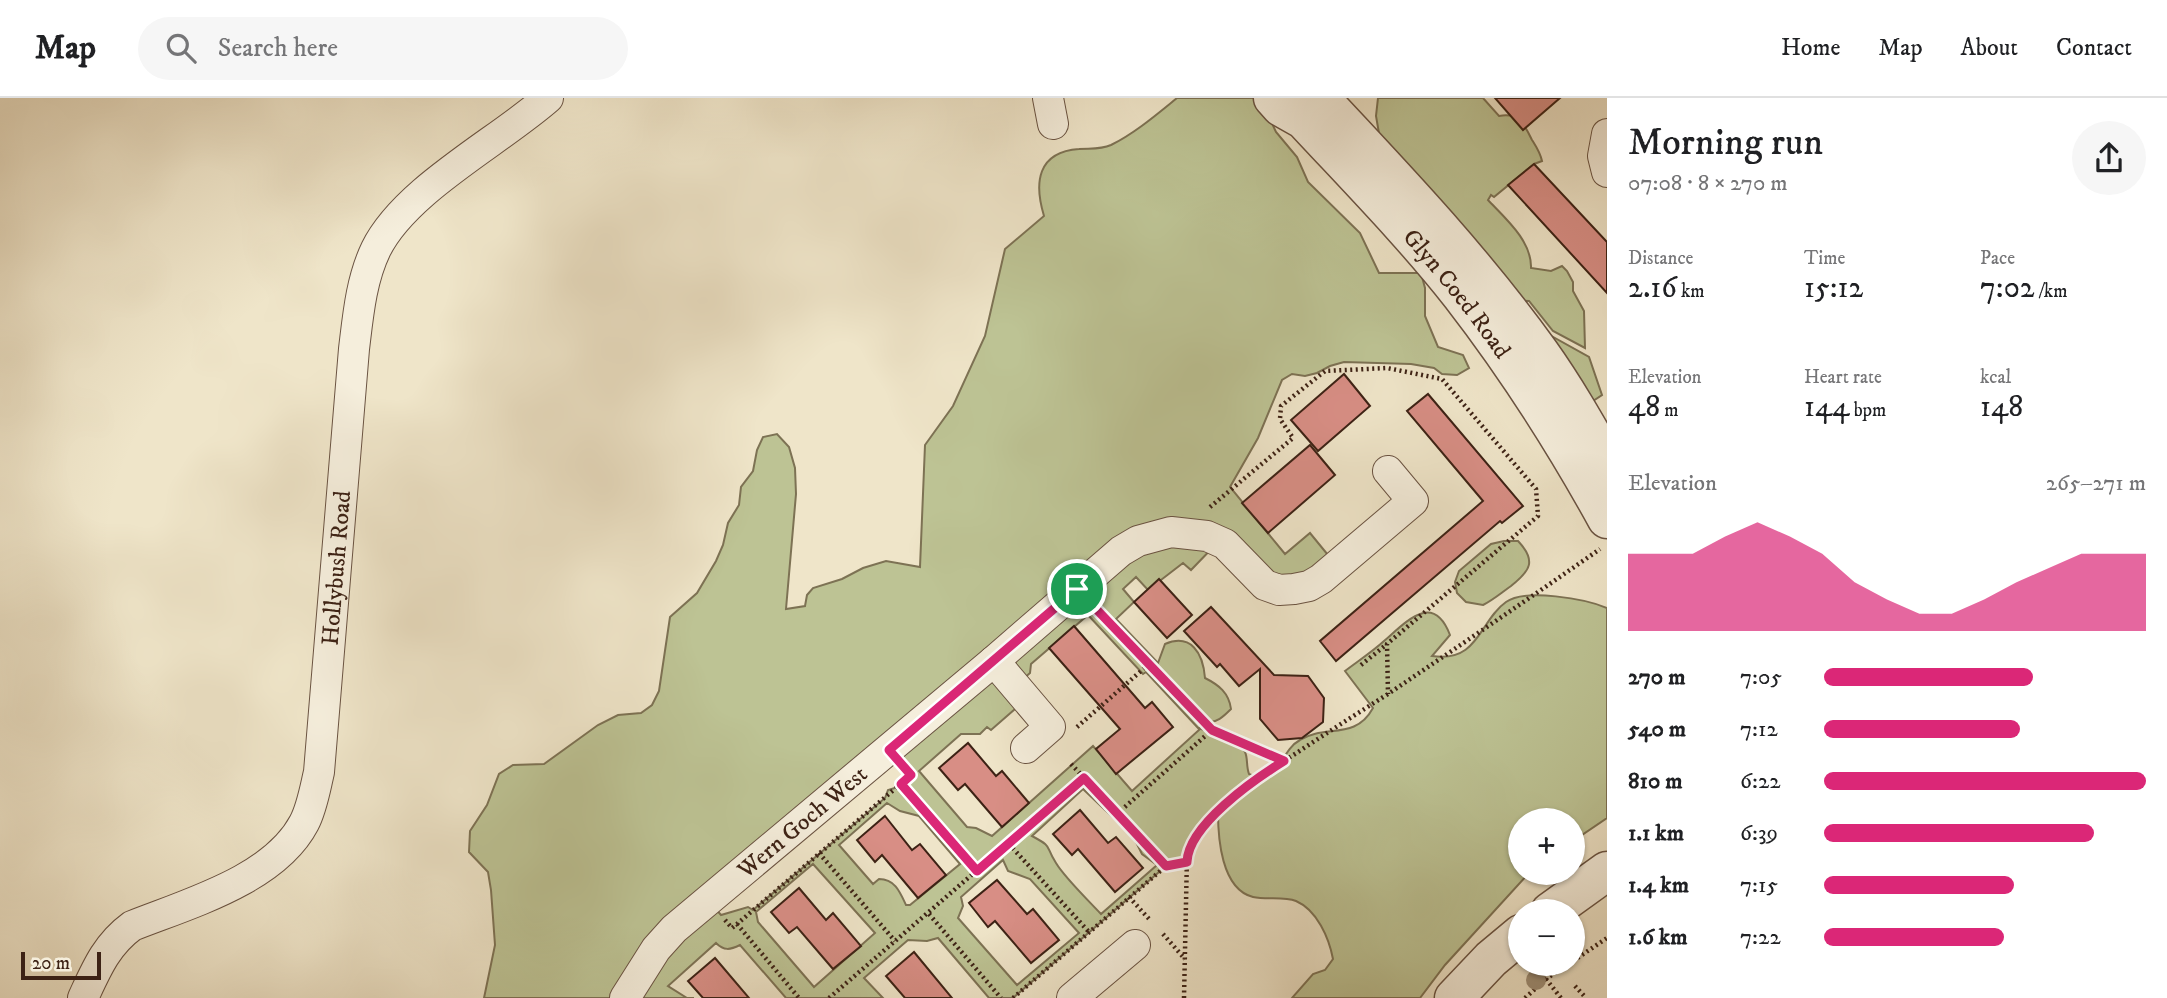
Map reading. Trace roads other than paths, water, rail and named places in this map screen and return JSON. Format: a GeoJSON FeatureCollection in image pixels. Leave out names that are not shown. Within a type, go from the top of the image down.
{"type":"FeatureCollection","features":[{"type":"Feature","properties":{"kind":"street","name":"Hollybush Road"},"geometry":{"type":"LineString","coordinates":[[83,998],[105,953],[117,938],[132,926],[242,880],[289,845],[304,824],[318,772],[354,349],[361,302],[372,261],[386,232],[400,214],[548,98]]}},
{"type":"Feature","properties":{"kind":"street","name":"Glyn Coed Road"},"geometry":{"type":"LineString","coordinates":[[1273,98],[1281,107],[1329,111],[1416,200],[1507,310],[1555,376],[1607,463]]}},
{"type":"Feature","properties":{"kind":"street","name":"Glyn Coed Road"},"geometry":{"type":"LineString","coordinates":[[1329,111],[1528,387],[1605,533]]}},
{"type":"Feature","properties":{"kind":"street"},"geometry":{"type":"LineString","coordinates":[[1607,134],[1603,156],[1607,172]]}},
{"type":"Feature","properties":{"kind":"street","name":"Wern Goch West"},"geometry":{"type":"LineString","coordinates":[[625,998],[656,949],[674,929],[1129,546],[1154,535],[1171,532],[1199,535],[1225,544],[1265,584],[1279,590],[1309,586],[1337,566],[1413,501],[1388,471]]}},
{"type":"Feature","properties":{"kind":"street"},"geometry":{"type":"LineString","coordinates":[[994,661],[1050,727],[1026,748]]}},
{"type":"Feature","properties":{"kind":"street"},"geometry":{"type":"LineString","coordinates":[[1568,899],[1607,871]]}},
{"type":"Feature","properties":{"kind":"street"},"geometry":{"type":"LineString","coordinates":[[1072,998],[1135,944]]}},
{"type":"Feature","properties":{"kind":"street"},"geometry":{"type":"LineString","coordinates":[[1454,998],[1508,945]]}}]}
